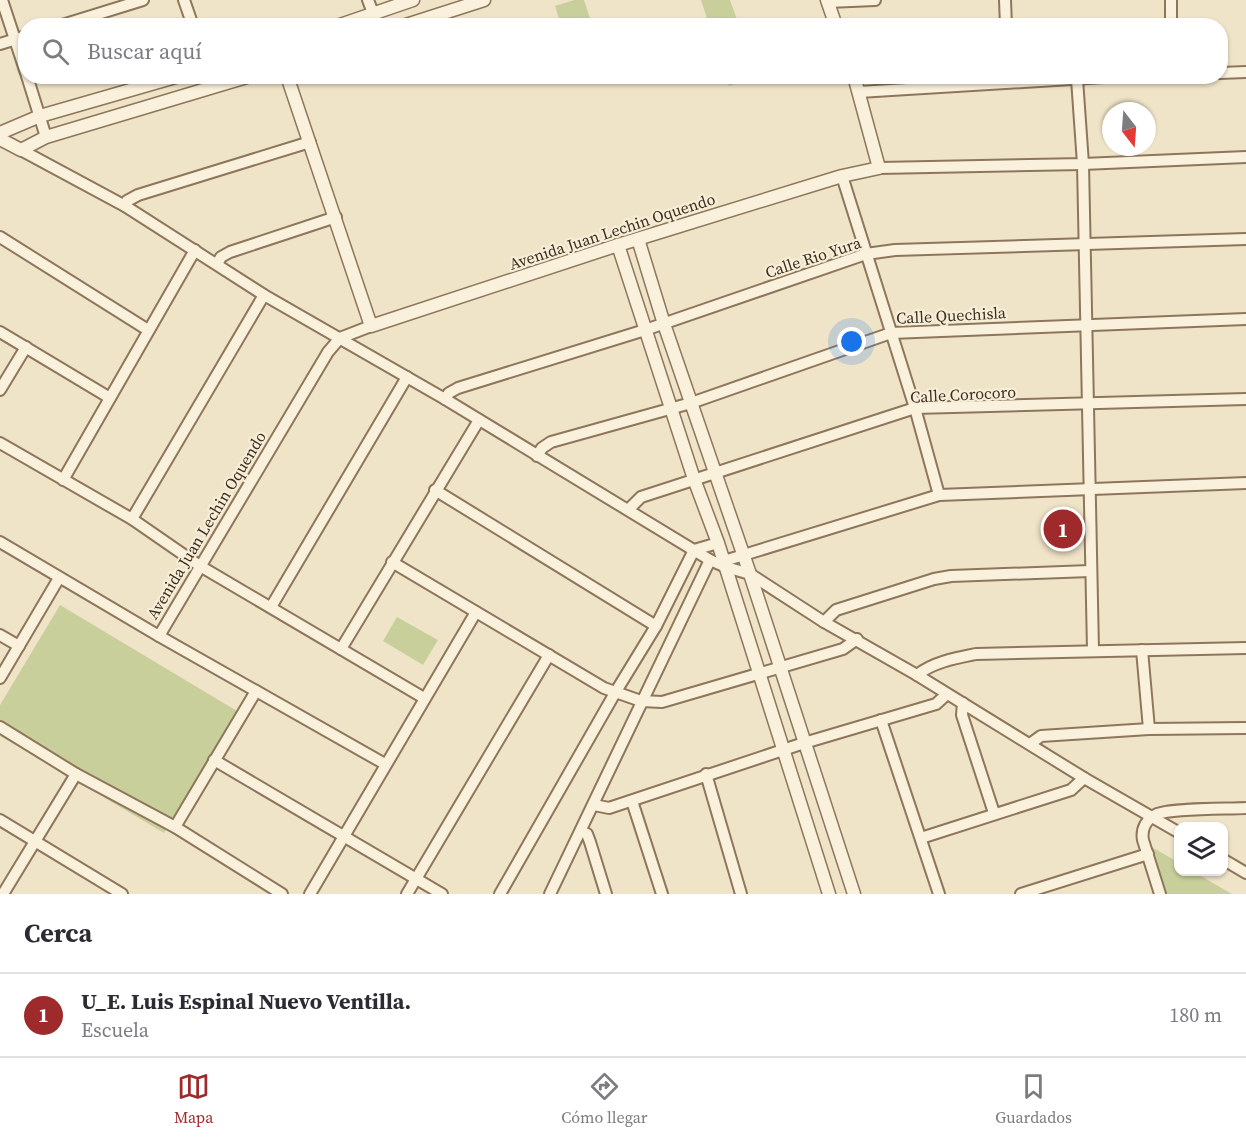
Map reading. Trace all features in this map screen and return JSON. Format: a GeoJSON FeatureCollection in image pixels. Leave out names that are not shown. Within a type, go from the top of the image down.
{"type":"FeatureCollection","features":[{"type":"Feature","properties":{"kind":"street"},"geometry":{"type":"LineString","coordinates":[[2,0],[18,51]]}},
{"type":"Feature","properties":{"kind":"street"},"geometry":{"type":"LineString","coordinates":[[85,18],[143,0]]}},
{"type":"Feature","properties":{"kind":"street"},"geometry":{"type":"LineString","coordinates":[[184,0],[190,18]]}},
{"type":"Feature","properties":{"kind":"street"},"geometry":{"type":"LineString","coordinates":[[368,0],[375,18]]}},
{"type":"Feature","properties":{"kind":"street"},"geometry":{"type":"LineString","coordinates":[[358,18],[413,0]]}},
{"type":"Feature","properties":{"kind":"street"},"geometry":{"type":"LineString","coordinates":[[429,18],[484,0]]}},
{"type":"Feature","properties":{"kind":"street"},"geometry":{"type":"LineString","coordinates":[[833,18],[827,1],[876,0]]}},
{"type":"Feature","properties":{"kind":"street"},"geometry":{"type":"LineString","coordinates":[[1005,0],[1006,18]]}},
{"type":"Feature","properties":{"kind":"street"},"geometry":{"type":"LineString","coordinates":[[1170,0],[1171,18]]}},
{"type":"Feature","properties":{"kind":"street"},"geometry":{"type":"LineString","coordinates":[[0,44],[18,38]]}},
{"type":"Feature","properties":{"kind":"street"},"geometry":{"type":"LineString","coordinates":[[1228,73],[1246,72]]}},
{"type":"Feature","properties":{"kind":"street"},"geometry":{"type":"LineString","coordinates":[[29,84],[46,137]]}},
{"type":"Feature","properties":{"kind":"street"},"geometry":{"type":"LineString","coordinates":[[0,133],[40,116],[151,84]]}},
{"type":"Feature","properties":{"kind":"street"},"geometry":{"type":"LineString","coordinates":[[21,150],[46,137],[206,84]]}},
{"type":"Feature","properties":{"kind":"street"},"geometry":{"type":"LineString","coordinates":[[290,84],[371,326]]}},
{"type":"Feature","properties":{"kind":"street"},"geometry":{"type":"LineString","coordinates":[[857,84],[879,168]]}},
{"type":"Feature","properties":{"kind":"street"},"geometry":{"type":"LineString","coordinates":[[860,92],[959,84]]}},
{"type":"Feature","properties":{"kind":"street"},"geometry":{"type":"LineString","coordinates":[[1077,84],[1083,164],[1093,650]]}},
{"type":"Feature","properties":{"kind":"street"},"geometry":{"type":"LineString","coordinates":[[0,139],[125,206],[264,295],[445,399],[710,560],[750,574],[824,622],[857,639],[1084,778],[1174,829]]}},
{"type":"Feature","properties":{"kind":"street"},"geometry":{"type":"LineString","coordinates":[[125,206],[127,201],[138,195],[310,142]]}},
{"type":"Feature","properties":{"kind":"street","name":"Avenida Juan Lechin Oquendo"},"geometry":{"type":"LineString","coordinates":[[159,636],[328,352],[340,338],[618,245],[842,176],[879,168],[1083,164],[1246,157]]}},
{"type":"Feature","properties":{"kind":"street"},"geometry":{"type":"LineString","coordinates":[[842,176],[915,408],[939,495]]}},
{"type":"Feature","properties":{"kind":"street"},"geometry":{"type":"LineString","coordinates":[[217,264],[221,257],[230,252],[336,217]]}},
{"type":"Feature","properties":{"kind":"street"},"geometry":{"type":"LineString","coordinates":[[0,237],[148,330]]}},
{"type":"Feature","properties":{"kind":"street"},"geometry":{"type":"LineString","coordinates":[[638,239],[664,324],[750,574],[854,894]]}},
{"type":"Feature","properties":{"kind":"street","name":"Calle Rio Yura"},"geometry":{"type":"LineString","coordinates":[[445,399],[449,393],[458,388],[664,324],[866,254],[895,250],[1246,239]]}},
{"type":"Feature","properties":{"kind":"street"},"geometry":{"type":"LineString","coordinates":[[618,245],[694,479],[725,564],[829,894]]}},
{"type":"Feature","properties":{"kind":"street"},"geometry":{"type":"LineString","coordinates":[[63,480],[195,250]]}},
{"type":"Feature","properties":{"kind":"street"},"geometry":{"type":"LineString","coordinates":[[132,519],[264,295]]}},
{"type":"Feature","properties":{"kind":"street","name":"Calle Quechisla"},"geometry":{"type":"LineString","coordinates":[[537,456],[550,442],[691,403],[891,333],[1246,319]]}},
{"type":"Feature","properties":{"kind":"street"},"geometry":{"type":"LineString","coordinates":[[0,332],[110,398]]}},
{"type":"Feature","properties":{"kind":"street"},"geometry":{"type":"LineString","coordinates":[[0,390],[27,347]]}},
{"type":"Feature","properties":{"kind":"street"},"geometry":{"type":"LineString","coordinates":[[272,607],[407,377]]}},
{"type":"Feature","properties":{"kind":"street","name":"Calle Corocoro"},"geometry":{"type":"LineString","coordinates":[[629,509],[641,497],[915,408],[1246,399]]}},
{"type":"Feature","properties":{"kind":"street"},"geometry":{"type":"LineString","coordinates":[[341,649],[479,420]]}},
{"type":"Feature","properties":{"kind":"street"},"geometry":{"type":"LineString","coordinates":[[0,443],[132,519],[200,566],[424,698]]}},
{"type":"Feature","properties":{"kind":"street"},"geometry":{"type":"LineString","coordinates":[[725,564],[742,556],[939,495],[1246,483]]}},
{"type":"Feature","properties":{"kind":"street"},"geometry":{"type":"LineString","coordinates":[[435,490],[656,626]]}},
{"type":"Feature","properties":{"kind":"street"},"geometry":{"type":"LineString","coordinates":[[0,542],[159,636],[385,764]]}},
{"type":"Feature","properties":{"kind":"street"},"geometry":{"type":"LineString","coordinates":[[500,894],[656,626],[694,550],[718,543]]}},
{"type":"Feature","properties":{"kind":"street"},"geometry":{"type":"LineString","coordinates":[[550,894],[710,560]]}},
{"type":"Feature","properties":{"kind":"street"},"geometry":{"type":"LineString","coordinates":[[392,562],[615,693],[641,701],[662,702],[843,649],[857,639]]}},
{"type":"Feature","properties":{"kind":"street"},"geometry":{"type":"LineString","coordinates":[[824,622],[836,610],[942,577],[1090,571]]}},
{"type":"Feature","properties":{"kind":"street"},"geometry":{"type":"LineString","coordinates":[[0,678],[59,578]]}},
{"type":"Feature","properties":{"kind":"street"},"geometry":{"type":"LineString","coordinates":[[310,894],[476,612]]}},
{"type":"Feature","properties":{"kind":"street"},"geometry":{"type":"LineString","coordinates":[[0,635],[19,646]]}},
{"type":"Feature","properties":{"kind":"street"},"geometry":{"type":"LineString","coordinates":[[917,675],[923,669],[953,658],[976,654],[1246,648]]}},
{"type":"Feature","properties":{"kind":"street"},"geometry":{"type":"LineString","coordinates":[[1142,650],[1149,729]]}},
{"type":"Feature","properties":{"kind":"street"},"geometry":{"type":"LineString","coordinates":[[407,894],[549,655]]}},
{"type":"Feature","properties":{"kind":"street"},"geometry":{"type":"LineString","coordinates":[[175,827],[256,691]]}},
{"type":"Feature","properties":{"kind":"street"},"geometry":{"type":"LineString","coordinates":[[594,805],[609,808],[632,801],[706,774],[936,704],[947,694]]}},
{"type":"Feature","properties":{"kind":"street"},"geometry":{"type":"LineString","coordinates":[[963,703],[962,715],[994,813]]}},
{"type":"Feature","properties":{"kind":"street"},"geometry":{"type":"LineString","coordinates":[[881,720],[939,894]]}},
{"type":"Feature","properties":{"kind":"street"},"geometry":{"type":"LineString","coordinates":[[0,727],[76,774],[175,827],[282,894]]}},
{"type":"Feature","properties":{"kind":"street"},"geometry":{"type":"LineString","coordinates":[[1030,744],[1041,736],[1149,729],[1246,728]]}},
{"type":"Feature","properties":{"kind":"street"},"geometry":{"type":"LineString","coordinates":[[214,760],[442,894]]}},
{"type":"Feature","properties":{"kind":"street"},"geometry":{"type":"LineString","coordinates":[[3,894],[76,774]]}},
{"type":"Feature","properties":{"kind":"street"},"geometry":{"type":"LineString","coordinates":[[706,774],[741,894]]}},
{"type":"Feature","properties":{"kind":"street"},"geometry":{"type":"LineString","coordinates":[[921,838],[1071,790],[1084,778]]}},
{"type":"Feature","properties":{"kind":"street"},"geometry":{"type":"LineString","coordinates":[[632,801],[662,894]]}},
{"type":"Feature","properties":{"kind":"street"},"geometry":{"type":"LineString","coordinates":[[1160,894],[1142,833],[1147,821],[1170,812],[1246,808]]}},
{"type":"Feature","properties":{"kind":"street"},"geometry":{"type":"LineString","coordinates":[[0,819],[103,889],[122,894]]}},
{"type":"Feature","properties":{"kind":"street"},"geometry":{"type":"LineString","coordinates":[[581,831],[589,838],[606,894]]}},
{"type":"Feature","properties":{"kind":"street"},"geometry":{"type":"LineString","coordinates":[[1021,894],[1148,854]]}},
{"type":"Feature","properties":{"kind":"street"},"geometry":{"type":"LineString","coordinates":[[1228,862],[1246,873]]}},
{"type":"Feature","properties":{"kind":"green space"},"geometry":{"type":"Polygon","coordinates":[[[574,0],[584,0],[590,18],[559,18],[555,6],[574,0]]]}},
{"type":"Feature","properties":{"kind":"green space"},"geometry":{"type":"Polygon","coordinates":[[[701,0],[730,0],[736,18],[707,18],[701,0]]]}},
{"type":"Feature","properties":{"kind":"green space"},"geometry":{"type":"Polygon","coordinates":[[[60,605],[237,711],[164,833],[0,736],[0,705],[60,605]]]}},
{"type":"Feature","properties":{"kind":"green space"},"geometry":{"type":"Polygon","coordinates":[[[397,617],[438,640],[423,665],[383,641],[397,617]]]}},
{"type":"Feature","properties":{"kind":"green space"},"geometry":{"type":"Polygon","coordinates":[[[1148,845],[1174,860],[1174,876],[1201,876],[1232,894],[1158,894],[1148,845]]]}},
{"type":"Feature","properties":{"kind":"place","name":"U_E. Luis Espinal Nuevo Ventilla."},"geometry":{"type":"Point","coordinates":[1063,529]}}]}
